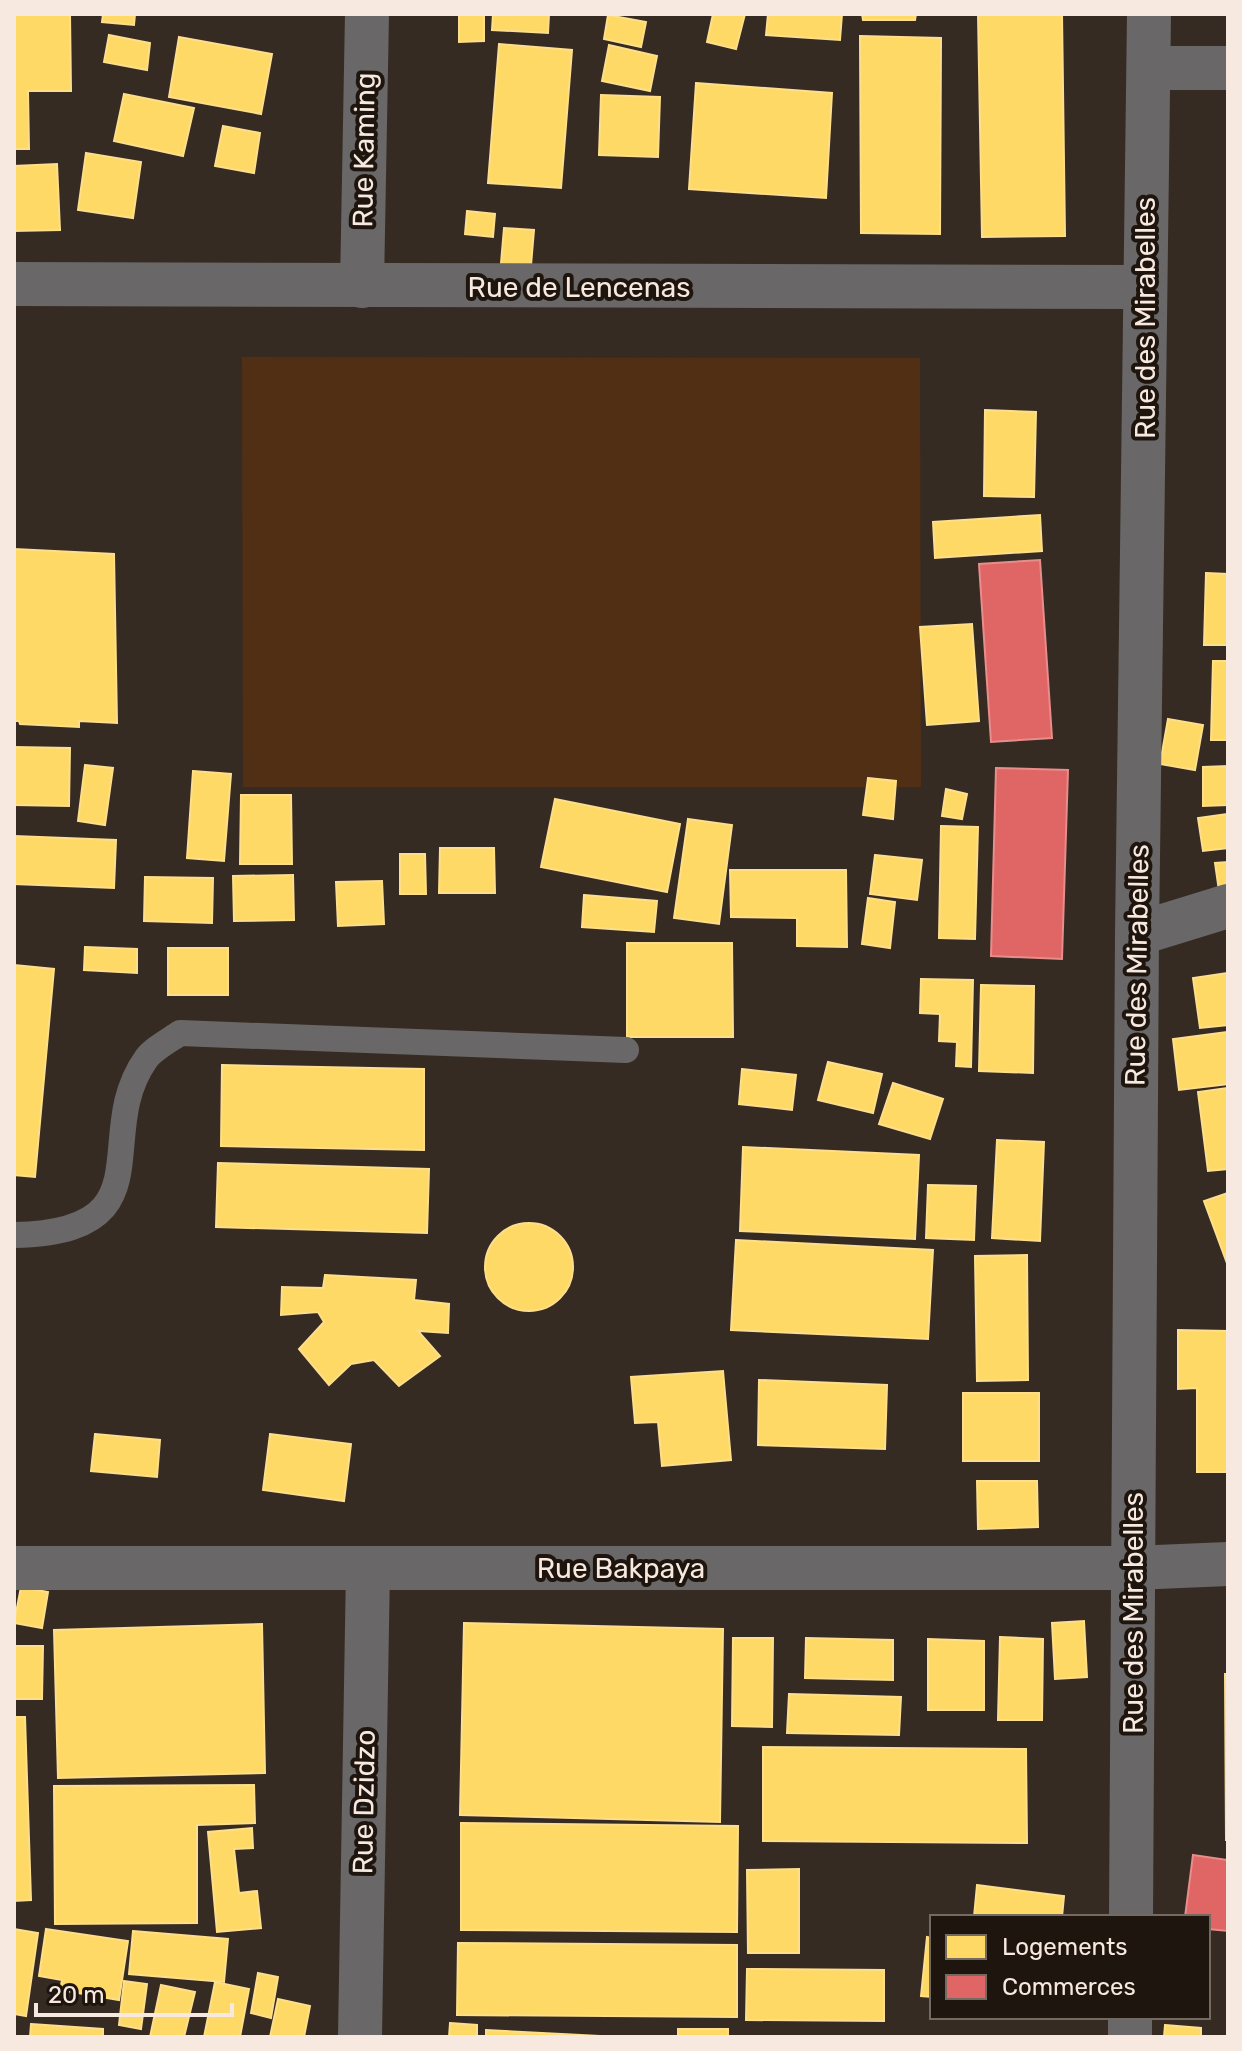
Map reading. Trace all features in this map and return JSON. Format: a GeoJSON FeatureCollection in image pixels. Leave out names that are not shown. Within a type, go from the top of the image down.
{"type":"FeatureCollection","features":[{"type":"Feature","properties":{"kind":"street","name":"Rue Kaming"},"geometry":{"type":"LineString","coordinates":[[362,286],[367,14]]}},
{"type":"Feature","properties":{"kind":"street","name":"Rue des Mirabelles"},"geometry":{"type":"LineString","coordinates":[[1131,1915],[1137,934],[1145,492],[1143,287],[1149,14]]}},
{"type":"Feature","properties":{"kind":"street"},"geometry":{"type":"LineString","coordinates":[[1149,68],[1228,68]]}},
{"type":"Feature","properties":{"kind":"street","name":"Rue de Lencenas"},"geometry":{"type":"LineString","coordinates":[[14,284],[1143,287]]}},
{"type":"Feature","properties":{"kind":"street"},"geometry":{"type":"LineString","coordinates":[[1137,934],[1228,906]]}},
{"type":"Feature","properties":{"kind":"street","name":"Rue Bakpaya"},"geometry":{"type":"LineString","coordinates":[[14,1568],[1133,1568],[1228,1564]]}},
{"type":"Feature","properties":{"kind":"street","name":"Rue Dzidzo"},"geometry":{"type":"LineString","coordinates":[[360,2037],[368,1568]]}},
{"type":"Feature","properties":{"kind":"lane"},"geometry":{"type":"LineString","coordinates":[[14,1235],[88,1223],[117,1187],[130,1093],[147,1057],[180,1033],[626,1050]]}},
{"type":"Feature","properties":{"kind":"shaded area"},"geometry":{"type":"Polygon","coordinates":[[[242,357],[920,358],[921,787],[243,787],[242,357]]]}},
{"type":"Feature","properties":{"kind":"building: Logements"},"geometry":{"type":"Polygon","coordinates":[[[14,14],[70,14],[71,91],[28,91],[29,149],[14,149],[14,14]]]}},
{"type":"Feature","properties":{"kind":"building: Logements"},"geometry":{"type":"Polygon","coordinates":[[[103,14],[135,14],[134,25],[102,22],[103,14]]]}},
{"type":"Feature","properties":{"kind":"building: Logements"},"geometry":{"type":"Polygon","coordinates":[[[459,14],[484,14],[484,41],[459,42],[459,14]]]}},
{"type":"Feature","properties":{"kind":"building: Logements"},"geometry":{"type":"Polygon","coordinates":[[[493,14],[549,14],[548,33],[492,30],[493,14]]]}},
{"type":"Feature","properties":{"kind":"building: Logements"},"geometry":{"type":"Polygon","coordinates":[[[713,14],[745,14],[736,49],[707,42],[713,14]]]}},
{"type":"Feature","properties":{"kind":"building: Logements"},"geometry":{"type":"Polygon","coordinates":[[[768,14],[842,14],[840,40],[766,35],[768,14]]]}},
{"type":"Feature","properties":{"kind":"building: Logements"},"geometry":{"type":"Polygon","coordinates":[[[862,14],[916,14],[915,20],[863,20],[862,14]]]}},
{"type":"Feature","properties":{"kind":"building: Logements"},"geometry":{"type":"Polygon","coordinates":[[[978,14],[1062,14],[1065,236],[982,237],[978,14]]]}},
{"type":"Feature","properties":{"kind":"building: Logements"},"geometry":{"type":"Polygon","coordinates":[[[608,15],[646,22],[641,47],[604,39],[608,15]]]}},
{"type":"Feature","properties":{"kind":"building: Logements"},"geometry":{"type":"Polygon","coordinates":[[[109,35],[150,43],[147,70],[104,62],[109,35]]]}},
{"type":"Feature","properties":{"kind":"building: Logements"},"geometry":{"type":"Polygon","coordinates":[[[860,36],[941,38],[940,234],[861,233],[860,36]]]}},
{"type":"Feature","properties":{"kind":"building: Logements"},"geometry":{"type":"Polygon","coordinates":[[[179,37],[272,54],[261,114],[169,97],[179,37]]]}},
{"type":"Feature","properties":{"kind":"building: Logements"},"geometry":{"type":"Polygon","coordinates":[[[499,44],[572,50],[561,188],[488,183],[499,44]]]}},
{"type":"Feature","properties":{"kind":"building: Logements"},"geometry":{"type":"Polygon","coordinates":[[[609,45],[657,56],[650,91],[602,81],[609,45]]]}},
{"type":"Feature","properties":{"kind":"building: Logements"},"geometry":{"type":"Polygon","coordinates":[[[696,83],[832,93],[826,198],[689,189],[696,83]]]}},
{"type":"Feature","properties":{"kind":"building: Logements"},"geometry":{"type":"Polygon","coordinates":[[[124,94],[194,108],[183,156],[114,141],[124,94]]]}},
{"type":"Feature","properties":{"kind":"building: Logements"},"geometry":{"type":"Polygon","coordinates":[[[601,95],[660,97],[658,157],[599,155],[601,95]]]}},
{"type":"Feature","properties":{"kind":"building: Logements"},"geometry":{"type":"Polygon","coordinates":[[[223,126],[260,133],[254,173],[215,166],[223,126]]]}},
{"type":"Feature","properties":{"kind":"building: Logements"},"geometry":{"type":"Polygon","coordinates":[[[86,153],[141,162],[133,218],[78,210],[86,153]]]}},
{"type":"Feature","properties":{"kind":"building: Logements"},"geometry":{"type":"Polygon","coordinates":[[[57,164],[60,230],[14,231],[14,166],[57,164]]]}},
{"type":"Feature","properties":{"kind":"building: Logements"},"geometry":{"type":"Polygon","coordinates":[[[467,211],[495,214],[493,237],[465,234],[467,211]]]}},
{"type":"Feature","properties":{"kind":"building: Logements"},"geometry":{"type":"Polygon","coordinates":[[[504,228],[534,230],[530,277],[500,275],[504,228]]]}},
{"type":"Feature","properties":{"kind":"building: Logements"},"geometry":{"type":"Polygon","coordinates":[[[985,410],[1036,412],[1034,497],[984,496],[985,410]]]}},
{"type":"Feature","properties":{"kind":"building: Logements"},"geometry":{"type":"Polygon","coordinates":[[[1040,515],[1042,551],[935,558],[933,522],[1040,515]]]}},
{"type":"Feature","properties":{"kind":"building: Logements"},"geometry":{"type":"Polygon","coordinates":[[[14,549],[114,554],[117,723],[79,721],[79,727],[20,724],[14,721],[14,549]]]}},
{"type":"Feature","properties":{"kind":"building: Logements"},"geometry":{"type":"Polygon","coordinates":[[[1206,573],[1228,574],[1228,645],[1204,645],[1206,573]]]}},
{"type":"Feature","properties":{"kind":"building: Logements"},"geometry":{"type":"Polygon","coordinates":[[[972,624],[979,721],[927,725],[920,627],[972,624]]]}},
{"type":"Feature","properties":{"kind":"building: Logements"},"geometry":{"type":"Polygon","coordinates":[[[1213,661],[1228,661],[1228,740],[1211,740],[1213,661]]]}},
{"type":"Feature","properties":{"kind":"building: Logements"},"geometry":{"type":"Polygon","coordinates":[[[1168,719],[1203,725],[1195,770],[1160,764],[1168,719]]]}},
{"type":"Feature","properties":{"kind":"building: Logements"},"geometry":{"type":"Polygon","coordinates":[[[14,747],[70,748],[69,806],[14,805],[14,747]]]}},
{"type":"Feature","properties":{"kind":"building: Logements"},"geometry":{"type":"Polygon","coordinates":[[[85,765],[113,768],[105,825],[78,821],[85,765]]]}},
{"type":"Feature","properties":{"kind":"building: Logements"},"geometry":{"type":"Polygon","coordinates":[[[1228,766],[1228,805],[1203,806],[1203,767],[1228,766]]]}},
{"type":"Feature","properties":{"kind":"building: Logements"},"geometry":{"type":"Polygon","coordinates":[[[193,771],[231,774],[224,861],[187,858],[193,771]]]}},
{"type":"Feature","properties":{"kind":"building: Logements"},"geometry":{"type":"Polygon","coordinates":[[[868,778],[896,781],[893,819],[863,815],[868,778]]]}},
{"type":"Feature","properties":{"kind":"building: Logements"},"geometry":{"type":"Polygon","coordinates":[[[946,789],[967,794],[962,819],[942,816],[946,789]]]}},
{"type":"Feature","properties":{"kind":"building: Logements"},"geometry":{"type":"Polygon","coordinates":[[[241,795],[291,795],[292,864],[240,864],[241,795]]]}},
{"type":"Feature","properties":{"kind":"building: Logements"},"geometry":{"type":"Polygon","coordinates":[[[555,799],[680,824],[667,892],[541,867],[555,799]]]}},
{"type":"Feature","properties":{"kind":"building: Logements"},"geometry":{"type":"Polygon","coordinates":[[[1228,814],[1228,848],[1203,851],[1198,818],[1228,814]]]}},
{"type":"Feature","properties":{"kind":"building: Logements"},"geometry":{"type":"Polygon","coordinates":[[[688,819],[732,825],[719,924],[674,918],[688,819]]]}},
{"type":"Feature","properties":{"kind":"building: Logements"},"geometry":{"type":"Polygon","coordinates":[[[941,826],[978,827],[975,939],[939,938],[941,826]]]}},
{"type":"Feature","properties":{"kind":"building: Logements"},"geometry":{"type":"Polygon","coordinates":[[[14,836],[116,840],[114,888],[14,884],[14,836]]]}},
{"type":"Feature","properties":{"kind":"building: Logements"},"geometry":{"type":"Polygon","coordinates":[[[440,848],[494,848],[495,893],[439,893],[440,848]]]}},
{"type":"Feature","properties":{"kind":"building: Logements"},"geometry":{"type":"Polygon","coordinates":[[[400,854],[425,854],[426,894],[400,894],[400,854]]]}},
{"type":"Feature","properties":{"kind":"building: Logements"},"geometry":{"type":"Polygon","coordinates":[[[875,855],[922,860],[917,900],[870,894],[875,855]]]}},
{"type":"Feature","properties":{"kind":"building: Logements"},"geometry":{"type":"Polygon","coordinates":[[[1228,862],[1228,890],[1219,891],[1215,863],[1228,862]]]}},
{"type":"Feature","properties":{"kind":"building: Logements"},"geometry":{"type":"Polygon","coordinates":[[[730,870],[846,870],[847,947],[797,946],[797,918],[731,917],[730,870]]]}},
{"type":"Feature","properties":{"kind":"building: Logements"},"geometry":{"type":"Polygon","coordinates":[[[293,875],[294,920],[234,921],[233,876],[293,875]]]}},
{"type":"Feature","properties":{"kind":"building: Logements"},"geometry":{"type":"Polygon","coordinates":[[[145,877],[213,878],[212,923],[144,921],[145,877]]]}},
{"type":"Feature","properties":{"kind":"building: Logements"},"geometry":{"type":"Polygon","coordinates":[[[382,881],[384,924],[338,926],[336,882],[382,881]]]}},
{"type":"Feature","properties":{"kind":"building: Logements"},"geometry":{"type":"Polygon","coordinates":[[[584,895],[657,901],[654,932],[582,927],[584,895]]]}},
{"type":"Feature","properties":{"kind":"building: Logements"},"geometry":{"type":"Polygon","coordinates":[[[868,898],[895,902],[890,948],[862,944],[868,898]]]}},
{"type":"Feature","properties":{"kind":"building: Logements"},"geometry":{"type":"Polygon","coordinates":[[[627,943],[732,943],[733,1037],[627,1037],[627,943]]]}},
{"type":"Feature","properties":{"kind":"building: Logements"},"geometry":{"type":"Polygon","coordinates":[[[85,947],[137,949],[137,973],[84,970],[85,947]]]}},
{"type":"Feature","properties":{"kind":"building: Logements"},"geometry":{"type":"Polygon","coordinates":[[[168,948],[228,948],[228,995],[168,995],[168,948]]]}},
{"type":"Feature","properties":{"kind":"building: Logements"},"geometry":{"type":"Polygon","coordinates":[[[14,965],[54,969],[35,1177],[14,1175],[14,965]]]}},
{"type":"Feature","properties":{"kind":"building: Logements"},"geometry":{"type":"Polygon","coordinates":[[[1228,973],[1228,1025],[1200,1028],[1193,978],[1228,973]]]}},
{"type":"Feature","properties":{"kind":"building: Logements"},"geometry":{"type":"Polygon","coordinates":[[[921,979],[973,980],[971,1067],[956,1066],[957,1042],[939,1041],[940,1014],[920,1013],[921,979]]]}},
{"type":"Feature","properties":{"kind":"building: Logements"},"geometry":{"type":"Polygon","coordinates":[[[981,985],[1034,986],[1033,1073],[979,1071],[981,985]]]}},
{"type":"Feature","properties":{"kind":"building: Logements"},"geometry":{"type":"Polygon","coordinates":[[[1228,1032],[1228,1084],[1179,1090],[1173,1039],[1228,1032]]]}},
{"type":"Feature","properties":{"kind":"building: Logements"},"geometry":{"type":"Polygon","coordinates":[[[828,1062],[882,1074],[873,1113],[818,1100],[828,1062]]]}},
{"type":"Feature","properties":{"kind":"building: Logements"},"geometry":{"type":"Polygon","coordinates":[[[222,1065],[424,1069],[424,1150],[221,1146],[222,1065]]]}},
{"type":"Feature","properties":{"kind":"building: Logements"},"geometry":{"type":"Polygon","coordinates":[[[742,1069],[796,1075],[792,1110],[739,1104],[742,1069]]]}},
{"type":"Feature","properties":{"kind":"building: Logements"},"geometry":{"type":"Polygon","coordinates":[[[893,1083],[943,1099],[930,1139],[879,1124],[893,1083]]]}},
{"type":"Feature","properties":{"kind":"building: Logements"},"geometry":{"type":"Polygon","coordinates":[[[1228,1088],[1228,1169],[1208,1171],[1198,1092],[1228,1088]]]}},
{"type":"Feature","properties":{"kind":"building: Logements"},"geometry":{"type":"Polygon","coordinates":[[[997,1140],[1044,1142],[1040,1241],[992,1238],[997,1140]]]}},
{"type":"Feature","properties":{"kind":"building: Logements"},"geometry":{"type":"Polygon","coordinates":[[[743,1147],[919,1155],[915,1239],[740,1231],[743,1147]]]}},
{"type":"Feature","properties":{"kind":"building: Logements"},"geometry":{"type":"Polygon","coordinates":[[[218,1163],[429,1169],[427,1233],[216,1227],[218,1163]]]}},
{"type":"Feature","properties":{"kind":"building: Logements"},"geometry":{"type":"Polygon","coordinates":[[[928,1185],[976,1186],[974,1240],[926,1238],[928,1185]]]}},
{"type":"Feature","properties":{"kind":"building: Logements"},"geometry":{"type":"Polygon","coordinates":[[[1228,1193],[1228,1266],[1204,1201],[1228,1193]]]}},
{"type":"Feature","properties":{"kind":"building: Logements"},"geometry":{"type":"Polygon","coordinates":[[[529,1223],[546,1226],[560,1236],[570,1250],[573,1267],[570,1284],[560,1298],[546,1308],[529,1311],[512,1308],[498,1298],[488,1284],[485,1267],[488,1250],[498,1236],[512,1226],[529,1223]]]}},
{"type":"Feature","properties":{"kind":"building: Logements"},"geometry":{"type":"Polygon","coordinates":[[[736,1240],[933,1250],[928,1339],[731,1330],[736,1240]]]}},
{"type":"Feature","properties":{"kind":"building: Logements"},"geometry":{"type":"Polygon","coordinates":[[[1027,1255],[1028,1380],[977,1381],[975,1256],[1027,1255]]]}},
{"type":"Feature","properties":{"kind":"building: Logements"},"geometry":{"type":"Polygon","coordinates":[[[325,1275],[416,1280],[414,1300],[449,1304],[448,1333],[418,1331],[440,1356],[399,1386],[374,1360],[351,1364],[329,1385],[299,1349],[324,1322],[318,1312],[281,1315],[282,1287],[323,1288],[325,1275]]]}},
{"type":"Feature","properties":{"kind":"building: Logements"},"geometry":{"type":"Polygon","coordinates":[[[1178,1330],[1228,1331],[1228,1472],[1197,1472],[1197,1388],[1178,1389],[1178,1330]]]}},
{"type":"Feature","properties":{"kind":"building: Logements"},"geometry":{"type":"Polygon","coordinates":[[[723,1371],[731,1460],[662,1466],[658,1422],[635,1423],[631,1377],[723,1371]]]}},
{"type":"Feature","properties":{"kind":"building: Logements"},"geometry":{"type":"Polygon","coordinates":[[[759,1380],[887,1385],[885,1449],[758,1445],[759,1380]]]}},
{"type":"Feature","properties":{"kind":"building: Logements"},"geometry":{"type":"Polygon","coordinates":[[[963,1393],[1039,1393],[1039,1461],[963,1461],[963,1393]]]}},
{"type":"Feature","properties":{"kind":"building: Logements"},"geometry":{"type":"Polygon","coordinates":[[[95,1434],[160,1440],[157,1477],[91,1471],[95,1434]]]}},
{"type":"Feature","properties":{"kind":"building: Logements"},"geometry":{"type":"Polygon","coordinates":[[[270,1434],[351,1444],[344,1501],[263,1490],[270,1434]]]}},
{"type":"Feature","properties":{"kind":"building: Logements"},"geometry":{"type":"Polygon","coordinates":[[[977,1481],[1037,1481],[1038,1527],[978,1529],[977,1481]]]}},
{"type":"Feature","properties":{"kind":"building: Logements"},"geometry":{"type":"Polygon","coordinates":[[[21,1587],[48,1592],[42,1628],[14,1623],[21,1587]]]}},
{"type":"Feature","properties":{"kind":"building: Logements"},"geometry":{"type":"Polygon","coordinates":[[[1084,1621],[1087,1677],[1055,1679],[1052,1623],[1084,1621]]]}},
{"type":"Feature","properties":{"kind":"building: Logements"},"geometry":{"type":"Polygon","coordinates":[[[464,1623],[723,1629],[720,1822],[460,1815],[464,1623]]]}},
{"type":"Feature","properties":{"kind":"building: Logements"},"geometry":{"type":"Polygon","coordinates":[[[262,1624],[265,1773],[58,1778],[54,1630],[262,1624]]]}},
{"type":"Feature","properties":{"kind":"building: Logements"},"geometry":{"type":"Polygon","coordinates":[[[1000,1637],[1043,1639],[1042,1720],[998,1720],[1000,1637]]]}},
{"type":"Feature","properties":{"kind":"building: Logements"},"geometry":{"type":"Polygon","coordinates":[[[733,1638],[773,1638],[772,1727],[732,1726],[733,1638]]]}},
{"type":"Feature","properties":{"kind":"building: Logements"},"geometry":{"type":"Polygon","coordinates":[[[806,1638],[893,1640],[893,1680],[805,1678],[806,1638]]]}},
{"type":"Feature","properties":{"kind":"building: Logements"},"geometry":{"type":"Polygon","coordinates":[[[928,1639],[984,1641],[984,1710],[928,1710],[928,1639]]]}},
{"type":"Feature","properties":{"kind":"building: Logements"},"geometry":{"type":"Polygon","coordinates":[[[14,1646],[43,1646],[42,1699],[14,1699],[14,1646]]]}},
{"type":"Feature","properties":{"kind":"building: Logements"},"geometry":{"type":"Polygon","coordinates":[[[1225,1674],[1228,1674],[1228,1840],[1226,1840],[1225,1674]]]}},
{"type":"Feature","properties":{"kind":"building: Logements"},"geometry":{"type":"Polygon","coordinates":[[[789,1694],[901,1697],[899,1735],[787,1733],[789,1694]]]}},
{"type":"Feature","properties":{"kind":"building: Logements"},"geometry":{"type":"Polygon","coordinates":[[[14,1717],[25,1717],[31,1900],[14,1901],[14,1717]]]}},
{"type":"Feature","properties":{"kind":"building: Logements"},"geometry":{"type":"Polygon","coordinates":[[[763,1747],[1026,1749],[1027,1843],[763,1841],[763,1747]]]}},
{"type":"Feature","properties":{"kind":"building: Logements"},"geometry":{"type":"Polygon","coordinates":[[[254,1785],[255,1823],[197,1825],[197,1923],[55,1924],[54,1786],[254,1785]]]}},
{"type":"Feature","properties":{"kind":"building: Logements"},"geometry":{"type":"Polygon","coordinates":[[[461,1823],[738,1826],[737,1932],[461,1930],[461,1823]]]}},
{"type":"Feature","properties":{"kind":"building: Logements"},"geometry":{"type":"Polygon","coordinates":[[[252,1828],[253,1848],[234,1849],[239,1893],[257,1891],[261,1928],[217,1932],[208,1832],[252,1828]]]}},
{"type":"Feature","properties":{"kind":"building: Logements"},"geometry":{"type":"Polygon","coordinates":[[[799,1869],[799,1953],[748,1953],[747,1870],[799,1869]]]}},
{"type":"Feature","properties":{"kind":"building: Logements"},"geometry":{"type":"Polygon","coordinates":[[[977,1885],[1064,1896],[1062,1915],[974,1915],[977,1885]]]}},
{"type":"Feature","properties":{"kind":"building: Logements"},"geometry":{"type":"Polygon","coordinates":[[[14,1929],[38,1933],[26,2016],[14,2014],[14,1929]]]}},
{"type":"Feature","properties":{"kind":"building: Logements"},"geometry":{"type":"Polygon","coordinates":[[[46,1929],[128,1941],[119,2000],[60,1990],[62,1980],[39,1976],[46,1929]]]}},
{"type":"Feature","properties":{"kind":"building: Logements"},"geometry":{"type":"Polygon","coordinates":[[[133,1931],[228,1939],[224,1982],[129,1974],[133,1931]]]}},
{"type":"Feature","properties":{"kind":"building: Logements"},"geometry":{"type":"Polygon","coordinates":[[[927,1937],[930,1938],[930,1997],[921,1996],[927,1937]]]}},
{"type":"Feature","properties":{"kind":"building: Logements"},"geometry":{"type":"Polygon","coordinates":[[[458,1943],[737,1945],[737,2017],[457,2015],[458,1943]]]}},
{"type":"Feature","properties":{"kind":"building: Logements"},"geometry":{"type":"Polygon","coordinates":[[[747,1969],[884,1970],[884,2021],[746,2020],[747,1969]]]}},
{"type":"Feature","properties":{"kind":"building: Logements"},"geometry":{"type":"Polygon","coordinates":[[[258,1973],[278,1977],[271,2018],[251,2013],[258,1973]]]}},
{"type":"Feature","properties":{"kind":"building: Logements"},"geometry":{"type":"Polygon","coordinates":[[[124,1981],[147,1984],[141,2029],[119,2025],[124,1981]]]}},
{"type":"Feature","properties":{"kind":"building: Logements"},"geometry":{"type":"Polygon","coordinates":[[[215,1982],[249,1989],[240,2037],[204,2037],[215,1982]]]}},
{"type":"Feature","properties":{"kind":"building: Logements"},"geometry":{"type":"Polygon","coordinates":[[[161,1985],[195,1992],[184,2037],[150,2037],[161,1985]]]}},
{"type":"Feature","properties":{"kind":"building: Logements"},"geometry":{"type":"Polygon","coordinates":[[[278,1999],[310,2006],[304,2037],[270,2037],[278,1999]]]}},
{"type":"Feature","properties":{"kind":"building: Logements"},"geometry":{"type":"Polygon","coordinates":[[[450,2023],[477,2025],[477,2037],[449,2037],[450,2023]]]}},
{"type":"Feature","properties":{"kind":"building: Logements"},"geometry":{"type":"Polygon","coordinates":[[[31,2024],[103,2029],[103,2037],[30,2037],[31,2024]]]}},
{"type":"Feature","properties":{"kind":"building: Logements"},"geometry":{"type":"Polygon","coordinates":[[[1165,2025],[1201,2028],[1201,2037],[1164,2037],[1165,2025]]]}},
{"type":"Feature","properties":{"kind":"building: Logements"},"geometry":{"type":"Polygon","coordinates":[[[678,2029],[728,2029],[728,2037],[678,2037],[678,2029]]]}},
{"type":"Feature","properties":{"kind":"building: Logements"},"geometry":{"type":"Polygon","coordinates":[[[486,2030],[619,2037],[486,2037],[486,2030]]]}},
{"type":"Feature","properties":{"kind":"building: Commerces"},"geometry":{"type":"Polygon","coordinates":[[[1040,560],[1052,738],[991,742],[979,564],[1040,560]]]}},
{"type":"Feature","properties":{"kind":"building: Commerces"},"geometry":{"type":"Polygon","coordinates":[[[996,768],[1068,770],[1062,959],[991,956],[996,768]]]}},
{"type":"Feature","properties":{"kind":"building: Commerces"},"geometry":{"type":"Polygon","coordinates":[[[1193,1855],[1228,1860],[1228,1931],[1210,1929],[1210,1915],[1185,1915],[1193,1855]]]}}]}
